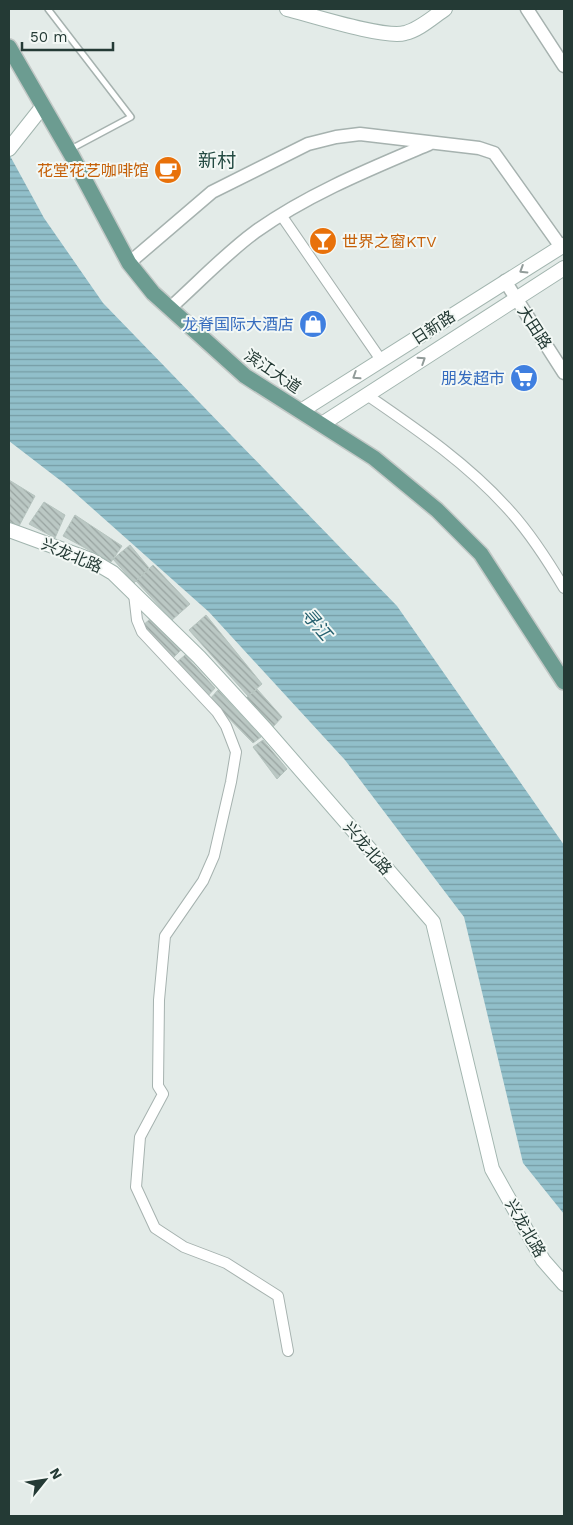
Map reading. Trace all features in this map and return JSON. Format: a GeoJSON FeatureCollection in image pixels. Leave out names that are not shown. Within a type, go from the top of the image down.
{"type":"FeatureCollection","features":[{"type":"Feature","properties":{"kind":"main road"},"geometry":{"type":"LineString","coordinates":[[287,9],[379,32],[402,34],[412,31],[445,9]]}},
{"type":"Feature","properties":{"kind":"main road","name":"滨江大道"},"geometry":{"type":"LineString","coordinates":[[9,47],[69,150],[129,263],[153,293],[245,376],[374,458],[437,510],[481,554],[564,682]]}},
{"type":"Feature","properties":{"kind":"main road"},"geometry":{"type":"LineString","coordinates":[[9,149],[43,106]]}},
{"type":"Feature","properties":{"kind":"main road","name":"日新路"},"geometry":{"type":"LineString","coordinates":[[302,411],[562,246]]}},
{"type":"Feature","properties":{"kind":"main road","name":"日新路"},"geometry":{"type":"LineString","coordinates":[[322,424],[564,268]]}},
{"type":"Feature","properties":{"kind":"main road","name":"兴龙北路"},"geometry":{"type":"LineString","coordinates":[[9,530],[91,560],[113,573],[199,657],[432,922],[492,1169],[544,1260],[564,1284]]}},
{"type":"Feature","properties":{"kind":"street"},"geometry":{"type":"LineString","coordinates":[[527,9],[564,66]]}},
{"type":"Feature","properties":{"kind":"street"},"geometry":{"type":"LineString","coordinates":[[129,263],[212,192],[308,144],[336,136],[360,134],[479,148],[494,153],[562,246]]}},
{"type":"Feature","properties":{"kind":"street"},"geometry":{"type":"LineString","coordinates":[[170,308],[240,244],[281,215],[347,179],[431,143]]}},
{"type":"Feature","properties":{"kind":"street"},"geometry":{"type":"LineString","coordinates":[[281,215],[381,360]]}},
{"type":"Feature","properties":{"kind":"street","name":"大田路"},"geometry":{"type":"LineString","coordinates":[[505,281],[564,373]]}},
{"type":"Feature","properties":{"kind":"street"},"geometry":{"type":"LineString","coordinates":[[367,395],[428,436],[487,487],[510,511],[532,539],[564,588]]}},
{"type":"Feature","properties":{"kind":"street"},"geometry":{"type":"LineString","coordinates":[[134,594],[137,620],[142,632],[217,712],[226,726],[236,752],[214,856],[203,881],[165,936],[159,1000],[158,1086],[163,1094],[140,1137],[136,1187],[156,1228],[184,1247],[226,1262],[278,1296],[288,1350]]}},
{"type":"Feature","properties":{"kind":"lane"},"geometry":{"type":"LineString","coordinates":[[48,9],[131,117],[69,150]]}},
{"type":"Feature","properties":{"kind":"water","name":"寻江"},"geometry":{"type":"Polygon","coordinates":[[[9,154],[44,218],[103,303],[397,606],[564,845],[564,1214],[523,1163],[464,917],[345,760],[209,612],[65,484],[9,441],[9,154]]]}},
{"type":"Feature","properties":{"kind":"building"},"geometry":{"type":"Polygon","coordinates":[[[9,480],[35,496],[19,526],[9,522],[9,480]]]}},
{"type":"Feature","properties":{"kind":"building"},"geometry":{"type":"Polygon","coordinates":[[[44,502],[65,515],[55,538],[29,524],[44,502]]]}},
{"type":"Feature","properties":{"kind":"building"},"geometry":{"type":"Polygon","coordinates":[[[75,515],[122,546],[111,562],[63,536],[75,515]]]}},
{"type":"Feature","properties":{"kind":"building"},"geometry":{"type":"Polygon","coordinates":[[[130,545],[149,568],[134,583],[113,559],[130,545]]]}},
{"type":"Feature","properties":{"kind":"building"},"geometry":{"type":"Polygon","coordinates":[[[153,565],[190,604],[172,620],[136,581],[153,565]]]}},
{"type":"Feature","properties":{"kind":"building"},"geometry":{"type":"Polygon","coordinates":[[[206,615],[262,684],[248,696],[189,630],[206,615]]]}},
{"type":"Feature","properties":{"kind":"building"},"geometry":{"type":"Polygon","coordinates":[[[150,619],[181,650],[172,659],[140,628],[150,619]]]}},
{"type":"Feature","properties":{"kind":"building"},"geometry":{"type":"Polygon","coordinates":[[[185,655],[215,688],[207,697],[176,663],[185,655]]]}},
{"type":"Feature","properties":{"kind":"building"},"geometry":{"type":"Polygon","coordinates":[[[257,689],[282,717],[272,728],[246,698],[257,689]]]}},
{"type":"Feature","properties":{"kind":"building"},"geometry":{"type":"Polygon","coordinates":[[[218,690],[261,737],[253,743],[210,699],[218,690]]]}},
{"type":"Feature","properties":{"kind":"building"},"geometry":{"type":"Polygon","coordinates":[[[263,740],[287,769],[277,779],[253,747],[263,740]]]}},
{"type":"Feature","properties":{"kind":"place","name":"花堂花艺咖啡馆"},"geometry":{"type":"Point","coordinates":[168,170]}},
{"type":"Feature","properties":{"kind":"place","name":"世界之窗KTV"},"geometry":{"type":"Point","coordinates":[323,241]}},
{"type":"Feature","properties":{"kind":"place","name":"龙脊国际大酒店"},"geometry":{"type":"Point","coordinates":[313,324]}},
{"type":"Feature","properties":{"kind":"place","name":"朋发超市"},"geometry":{"type":"Point","coordinates":[524,378]}},
{"type":"Feature","properties":{"kind":"district","name":"新村"},"geometry":{"type":"Point","coordinates":[217,160]}}]}
